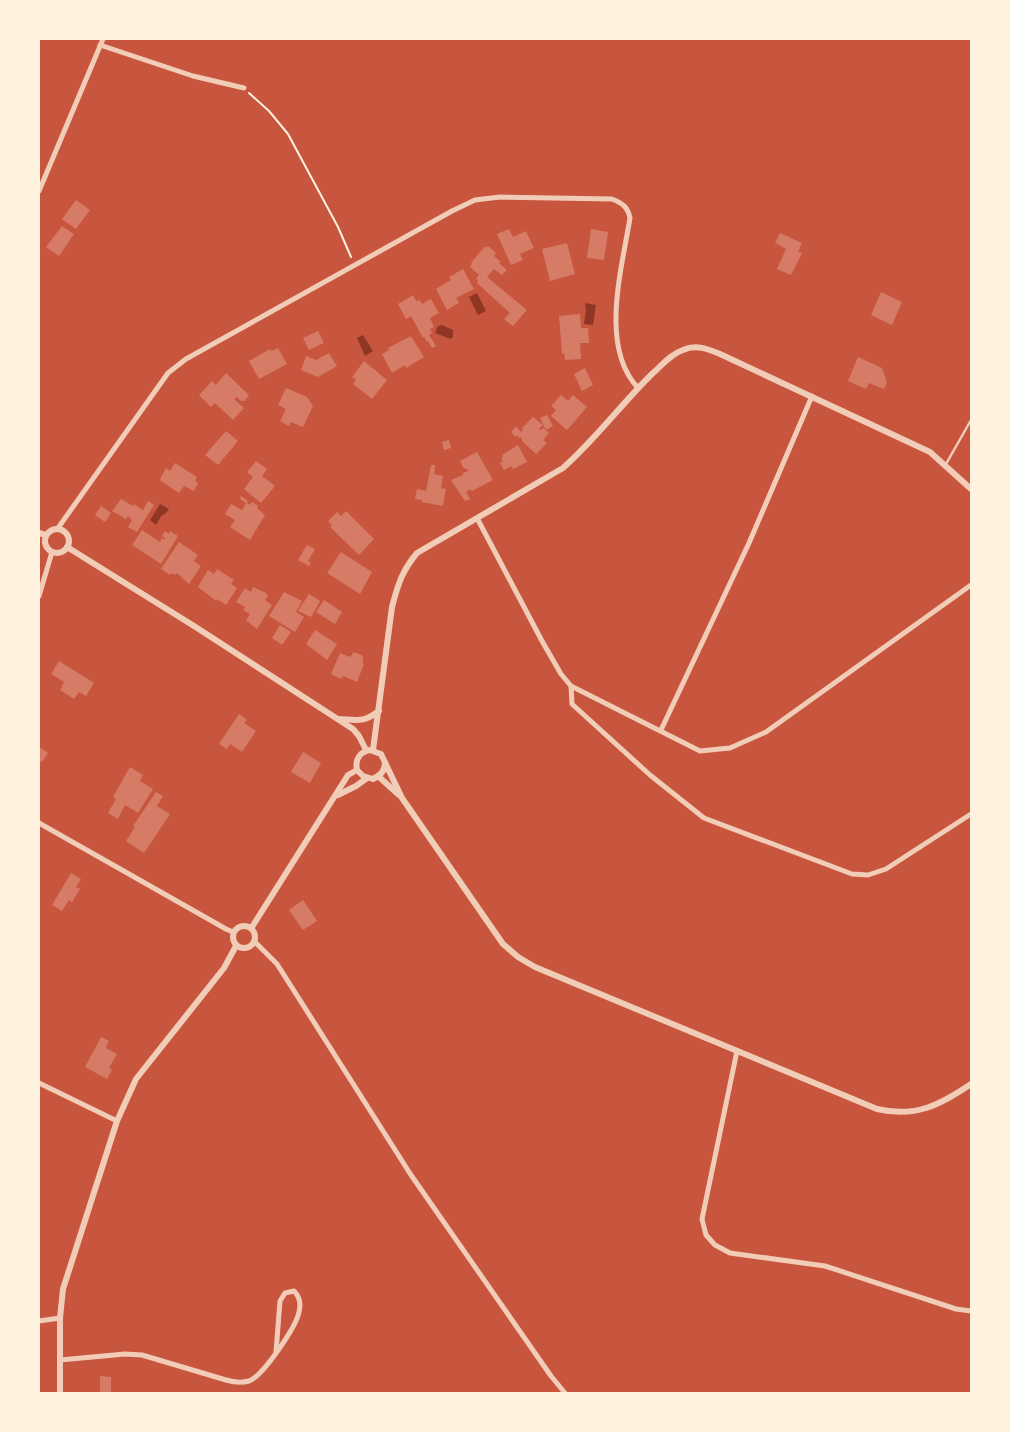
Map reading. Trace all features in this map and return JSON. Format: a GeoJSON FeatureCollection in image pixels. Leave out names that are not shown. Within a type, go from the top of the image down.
{"type":"FeatureCollection","features":[{"type":"Feature","properties":{"kind":"street"},"geometry":{"type":"LineString","coordinates":[[39,191],[103,39]]}},
{"type":"Feature","properties":{"kind":"street"},"geometry":{"type":"LineString","coordinates":[[100,45],[194,76],[244,88]]}},
{"type":"Feature","properties":{"kind":"street"},"geometry":{"type":"LineString","coordinates":[[58,528],[69,537],[67,547],[62,552],[52,552],[46,546],[46,535],[51,530],[58,528],[168,373],[186,359],[475,200],[500,196],[612,198],[624,204],[630,218],[617,299],[616,335],[621,362],[629,379],[638,388]]}},
{"type":"Feature","properties":{"kind":"street"},"geometry":{"type":"LineString","coordinates":[[373,750],[392,607],[405,568],[417,553],[563,468],[638,388],[671,356],[684,349],[699,347],[720,354],[930,452],[971,489]]}},
{"type":"Feature","properties":{"kind":"street"},"geometry":{"type":"LineString","coordinates":[[661,730],[749,543],[812,396]]}},
{"type":"Feature","properties":{"kind":"street"},"geometry":{"type":"LineString","coordinates":[[477,518],[542,642],[561,674],[571,686],[700,751],[730,748],[766,732],[971,585]]}},
{"type":"Feature","properties":{"kind":"street"},"geometry":{"type":"LineString","coordinates":[[39,532],[46,535]]}},
{"type":"Feature","properties":{"kind":"street"},"geometry":{"type":"LineString","coordinates":[[67,547],[202,631],[353,729],[366,750]]}},
{"type":"Feature","properties":{"kind":"street"},"geometry":{"type":"LineString","coordinates":[[39,596],[52,552]]}},
{"type":"Feature","properties":{"kind":"street"},"geometry":{"type":"LineString","coordinates":[[571,686],[572,704],[650,775],[704,818],[852,874],[868,875],[886,869],[971,814]]}},
{"type":"Feature","properties":{"kind":"street"},"geometry":{"type":"LineString","coordinates":[[337,719],[368,719],[379,710]]}},
{"type":"Feature","properties":{"kind":"street"},"geometry":{"type":"LineString","coordinates":[[366,778],[357,770],[357,758],[366,750],[373,750],[381,754],[402,798],[503,944],[518,957],[535,967],[877,1109],[890,1112],[912,1112],[931,1107],[951,1098],[971,1084]]}},
{"type":"Feature","properties":{"kind":"street"},"geometry":{"type":"LineString","coordinates":[[337,795],[356,786],[366,778],[378,776],[384,770],[384,762]]}},
{"type":"Feature","properties":{"kind":"street"},"geometry":{"type":"LineString","coordinates":[[252,927],[348,775],[357,770]]}},
{"type":"Feature","properties":{"kind":"street"},"geometry":{"type":"LineString","coordinates":[[378,776],[402,798]]}},
{"type":"Feature","properties":{"kind":"street"},"geometry":{"type":"LineString","coordinates":[[39,823],[233,932]]}},
{"type":"Feature","properties":{"kind":"street"},"geometry":{"type":"LineString","coordinates":[[248,925],[252,927],[256,934],[255,942],[244,948],[236,946],[232,938],[233,932],[241,926],[248,925]]}},
{"type":"Feature","properties":{"kind":"street"},"geometry":{"type":"LineString","coordinates":[[255,942],[277,964],[411,1175],[551,1376],[565,1393]]}},
{"type":"Feature","properties":{"kind":"street"},"geometry":{"type":"LineString","coordinates":[[60,1393],[60,1318],[65,1280],[117,1120],[136,1079],[224,968],[236,946]]}},
{"type":"Feature","properties":{"kind":"street"},"geometry":{"type":"LineString","coordinates":[[737,1050],[702,1220],[706,1235],[714,1245],[730,1253],[825,1266],[956,1309],[971,1311]]}},
{"type":"Feature","properties":{"kind":"street"},"geometry":{"type":"LineString","coordinates":[[39,1083],[117,1120]]}},
{"type":"Feature","properties":{"kind":"street"},"geometry":{"type":"LineString","coordinates":[[60,1360],[125,1354],[142,1355],[226,1380],[249,1381],[263,1371],[295,1325],[299,1315],[300,1302],[298,1295],[294,1291],[285,1292],[280,1301],[276,1352]]}},
{"type":"Feature","properties":{"kind":"street"},"geometry":{"type":"LineString","coordinates":[[39,1321],[60,1318]]}},
{"type":"Feature","properties":{"kind":"lane"},"geometry":{"type":"LineString","coordinates":[[945,464],[971,420]]}},
{"type":"Feature","properties":{"kind":"path"},"geometry":{"type":"LineString","coordinates":[[257,100],[279,121],[288,134],[338,227],[350,255]]}},
{"type":"Feature","properties":{"kind":"shaded area"},"geometry":{"type":"Polygon","coordinates":[[[477,293],[486,311],[478,315],[469,297],[477,293]]]}},
{"type":"Feature","properties":{"kind":"shaded area"},"geometry":{"type":"Polygon","coordinates":[[[585,303],[596,305],[593,325],[584,324],[585,303]]]}},
{"type":"Feature","properties":{"kind":"shaded area"},"geometry":{"type":"Polygon","coordinates":[[[442,325],[453,330],[453,337],[451,339],[435,333],[438,326],[442,325]]]}},
{"type":"Feature","properties":{"kind":"shaded area"},"geometry":{"type":"Polygon","coordinates":[[[363,335],[373,351],[365,356],[357,338],[363,335]]]}},
{"type":"Feature","properties":{"kind":"shaded area"},"geometry":{"type":"Polygon","coordinates":[[[160,504],[169,509],[162,515],[156,525],[150,520],[160,504]]]}},
{"type":"Feature","properties":{"kind":"building"},"geometry":{"type":"Polygon","coordinates":[[[76,200],[90,210],[76,229],[62,219],[76,200]]]}},
{"type":"Feature","properties":{"kind":"building"},"geometry":{"type":"Polygon","coordinates":[[[62,226],[74,234],[59,256],[46,247],[62,226]]]}},
{"type":"Feature","properties":{"kind":"building"},"geometry":{"type":"Polygon","coordinates":[[[509,229],[513,237],[526,231],[534,248],[520,254],[523,260],[511,265],[497,234],[509,229]]]}},
{"type":"Feature","properties":{"kind":"building"},"geometry":{"type":"Polygon","coordinates":[[[591,229],[608,232],[604,260],[587,258],[591,229]]]}},
{"type":"Feature","properties":{"kind":"building"},"geometry":{"type":"Polygon","coordinates":[[[780,233],[802,243],[798,252],[802,253],[791,275],[777,269],[786,249],[775,243],[780,233]]]}},
{"type":"Feature","properties":{"kind":"building"},"geometry":{"type":"Polygon","coordinates":[[[567,243],[575,274],[550,281],[542,249],[567,243]]]}},
{"type":"Feature","properties":{"kind":"building"},"geometry":{"type":"Polygon","coordinates":[[[485,246],[486,248],[488,246],[496,253],[494,256],[507,270],[502,275],[494,269],[487,277],[527,310],[513,326],[504,319],[510,313],[477,283],[476,278],[479,275],[470,267],[471,263],[485,246]]]}},
{"type":"Feature","properties":{"kind":"building"},"geometry":{"type":"Polygon","coordinates":[[[463,269],[474,289],[456,298],[459,303],[447,310],[436,289],[451,280],[449,277],[463,269]]]}},
{"type":"Feature","properties":{"kind":"building"},"geometry":{"type":"Polygon","coordinates":[[[881,292],[902,302],[892,325],[871,315],[881,292]]]}},
{"type":"Feature","properties":{"kind":"building"},"geometry":{"type":"Polygon","coordinates":[[[413,295],[416,301],[420,300],[422,304],[431,299],[439,313],[430,318],[434,327],[430,329],[432,333],[429,335],[436,346],[432,348],[428,341],[423,338],[411,316],[406,319],[398,304],[413,295]]]}},
{"type":"Feature","properties":{"kind":"building"},"geometry":{"type":"Polygon","coordinates":[[[580,314],[581,328],[588,328],[589,343],[580,343],[581,359],[565,360],[564,353],[562,354],[559,316],[580,314]]]}},
{"type":"Feature","properties":{"kind":"building"},"geometry":{"type":"Polygon","coordinates":[[[318,331],[324,343],[309,350],[303,338],[318,331]]]}},
{"type":"Feature","properties":{"kind":"building"},"geometry":{"type":"Polygon","coordinates":[[[411,336],[424,357],[406,368],[405,365],[392,373],[382,354],[389,350],[388,348],[411,336]]]}},
{"type":"Feature","properties":{"kind":"building"},"geometry":{"type":"Polygon","coordinates":[[[278,348],[287,364],[259,379],[249,361],[270,349],[271,351],[278,348]]]}},
{"type":"Feature","properties":{"kind":"building"},"geometry":{"type":"Polygon","coordinates":[[[329,353],[337,366],[318,377],[301,370],[306,356],[316,360],[329,353]]]}},
{"type":"Feature","properties":{"kind":"building"},"geometry":{"type":"Polygon","coordinates":[[[858,357],[882,368],[887,382],[884,389],[869,383],[866,389],[848,381],[858,357]]]}},
{"type":"Feature","properties":{"kind":"building"},"geometry":{"type":"Polygon","coordinates":[[[364,361],[387,380],[372,399],[353,384],[356,380],[352,377],[364,361]]]}},
{"type":"Feature","properties":{"kind":"building"},"geometry":{"type":"Polygon","coordinates":[[[585,368],[593,385],[582,391],[574,374],[585,368]]]}},
{"type":"Feature","properties":{"kind":"building"},"geometry":{"type":"Polygon","coordinates":[[[226,373],[249,395],[245,401],[241,401],[237,397],[234,399],[244,408],[233,420],[215,403],[211,407],[199,395],[212,381],[216,385],[226,373]]]}},
{"type":"Feature","properties":{"kind":"building"},"geometry":{"type":"Polygon","coordinates":[[[286,388],[307,397],[313,406],[303,427],[291,422],[289,426],[280,421],[286,409],[278,405],[286,388]]]}},
{"type":"Feature","properties":{"kind":"building"},"geometry":{"type":"Polygon","coordinates":[[[561,395],[568,401],[573,395],[587,407],[567,430],[551,416],[556,410],[551,406],[561,395]]]}},
{"type":"Feature","properties":{"kind":"building"},"geometry":{"type":"Polygon","coordinates":[[[547,415],[553,426],[546,430],[540,418],[547,415]]]}},
{"type":"Feature","properties":{"kind":"building"},"geometry":{"type":"Polygon","coordinates":[[[533,417],[543,425],[539,429],[543,428],[549,433],[543,440],[547,443],[536,454],[523,442],[521,437],[519,438],[518,435],[516,437],[511,432],[516,426],[521,432],[522,428],[533,417]]]}},
{"type":"Feature","properties":{"kind":"building"},"geometry":{"type":"Polygon","coordinates":[[[226,431],[238,441],[218,465],[205,455],[226,431]]]}},
{"type":"Feature","properties":{"kind":"building"},"geometry":{"type":"Polygon","coordinates":[[[449,440],[451,448],[444,450],[442,442],[449,440]]]}},
{"type":"Feature","properties":{"kind":"building"},"geometry":{"type":"Polygon","coordinates":[[[518,445],[527,462],[513,469],[511,466],[504,470],[500,463],[503,461],[502,455],[518,445]]]}},
{"type":"Feature","properties":{"kind":"building"},"geometry":{"type":"Polygon","coordinates":[[[477,452],[493,480],[472,491],[470,489],[466,492],[470,499],[465,501],[451,480],[468,471],[466,468],[464,469],[460,461],[477,452]]]}},
{"type":"Feature","properties":{"kind":"building"},"geometry":{"type":"Polygon","coordinates":[[[256,461],[267,469],[262,476],[275,486],[261,503],[244,489],[253,477],[247,472],[256,461]]]}},
{"type":"Feature","properties":{"kind":"building"},"geometry":{"type":"Polygon","coordinates":[[[175,463],[197,477],[195,481],[198,483],[194,491],[184,486],[179,493],[161,481],[160,479],[166,468],[170,471],[175,463]]]}},
{"type":"Feature","properties":{"kind":"building"},"geometry":{"type":"Polygon","coordinates":[[[431,465],[435,465],[434,474],[443,476],[441,488],[446,489],[443,506],[415,499],[417,489],[426,491],[431,465]]]}},
{"type":"Feature","properties":{"kind":"building"},"geometry":{"type":"Polygon","coordinates":[[[241,496],[250,505],[252,502],[258,506],[257,508],[265,515],[250,540],[230,527],[235,520],[225,514],[231,504],[242,510],[246,503],[240,499],[241,496]]]}},
{"type":"Feature","properties":{"kind":"building"},"geometry":{"type":"Polygon","coordinates":[[[121,499],[143,510],[148,501],[154,505],[137,532],[128,527],[132,520],[128,516],[126,519],[112,511],[121,499]]]}},
{"type":"Feature","properties":{"kind":"building"},"geometry":{"type":"Polygon","coordinates":[[[101,506],[111,513],[105,522],[95,515],[101,506]]]}},
{"type":"Feature","properties":{"kind":"building"},"geometry":{"type":"Polygon","coordinates":[[[346,511],[374,539],[359,555],[330,527],[332,525],[328,521],[337,512],[341,516],[346,511]]]}},
{"type":"Feature","properties":{"kind":"building"},"geometry":{"type":"Polygon","coordinates":[[[142,530],[160,542],[162,538],[164,540],[165,538],[162,536],[165,531],[169,534],[170,531],[178,536],[161,564],[132,545],[142,530]]]}},
{"type":"Feature","properties":{"kind":"building"},"geometry":{"type":"Polygon","coordinates":[[[179,542],[198,555],[194,561],[201,566],[189,584],[177,573],[176,575],[171,573],[170,575],[161,569],[179,542]]]}},
{"type":"Feature","properties":{"kind":"building"},"geometry":{"type":"Polygon","coordinates":[[[307,545],[315,549],[308,561],[311,563],[309,566],[298,560],[307,545]]]}},
{"type":"Feature","properties":{"kind":"building"},"geometry":{"type":"Polygon","coordinates":[[[341,552],[372,572],[360,594],[327,573],[341,552]]]}},
{"type":"Feature","properties":{"kind":"building"},"geometry":{"type":"Polygon","coordinates":[[[217,569],[234,580],[231,584],[237,588],[226,605],[217,599],[216,601],[198,587],[208,570],[214,574],[217,569]]]}},
{"type":"Feature","properties":{"kind":"building"},"geometry":{"type":"Polygon","coordinates":[[[253,587],[266,593],[268,596],[265,600],[272,605],[257,629],[246,620],[250,614],[243,610],[245,607],[236,602],[245,588],[251,592],[253,587]]]}},
{"type":"Feature","properties":{"kind":"building"},"geometry":{"type":"Polygon","coordinates":[[[284,592],[302,601],[296,612],[304,617],[295,632],[269,616],[284,592]]]}},
{"type":"Feature","properties":{"kind":"building"},"geometry":{"type":"Polygon","coordinates":[[[309,594],[320,601],[311,617],[298,611],[309,594]]]}},
{"type":"Feature","properties":{"kind":"building"},"geometry":{"type":"Polygon","coordinates":[[[324,600],[342,612],[335,624],[316,612],[324,600]]]}},
{"type":"Feature","properties":{"kind":"building"},"geometry":{"type":"Polygon","coordinates":[[[280,625],[291,632],[282,645],[272,638],[280,625]]]}},
{"type":"Feature","properties":{"kind":"building"},"geometry":{"type":"Polygon","coordinates":[[[315,630],[337,644],[327,660],[306,644],[315,630]]]}},
{"type":"Feature","properties":{"kind":"building"},"geometry":{"type":"Polygon","coordinates":[[[354,652],[363,656],[364,664],[357,682],[343,676],[341,679],[331,674],[340,653],[350,657],[354,652]]]}},
{"type":"Feature","properties":{"kind":"building"},"geometry":{"type":"Polygon","coordinates":[[[59,661],[94,683],[86,696],[79,692],[74,699],[60,690],[64,682],[51,674],[59,661]]]}},
{"type":"Feature","properties":{"kind":"building"},"geometry":{"type":"Polygon","coordinates":[[[239,714],[247,720],[244,723],[256,731],[242,752],[230,744],[227,749],[219,744],[239,714]]]}},
{"type":"Feature","properties":{"kind":"building"},"geometry":{"type":"Polygon","coordinates":[[[39,747],[48,753],[42,762],[39,760],[39,747]]]}},
{"type":"Feature","properties":{"kind":"building"},"geometry":{"type":"Polygon","coordinates":[[[303,752],[321,763],[310,783],[291,772],[303,752]]]}},
{"type":"Feature","properties":{"kind":"building"},"geometry":{"type":"Polygon","coordinates":[[[130,767],[143,775],[140,781],[153,789],[138,813],[125,805],[118,819],[108,813],[116,799],[113,797],[130,767]]]}},
{"type":"Feature","properties":{"kind":"building"},"geometry":{"type":"Polygon","coordinates":[[[156,792],[163,796],[157,806],[170,814],[144,853],[126,841],[135,827],[133,826],[156,792]]]}},
{"type":"Feature","properties":{"kind":"building"},"geometry":{"type":"Polygon","coordinates":[[[71,873],[81,879],[76,887],[80,889],[72,902],[69,900],[62,911],[52,905],[71,873]]]}},
{"type":"Feature","properties":{"kind":"building"},"geometry":{"type":"Polygon","coordinates":[[[303,900],[317,921],[303,930],[289,910],[303,900]]]}},
{"type":"Feature","properties":{"kind":"building"},"geometry":{"type":"Polygon","coordinates":[[[101,1037],[109,1041],[106,1048],[117,1054],[109,1068],[112,1070],[107,1079],[85,1067],[101,1037]]]}},
{"type":"Feature","properties":{"kind":"building"},"geometry":{"type":"Polygon","coordinates":[[[100,1376],[111,1377],[111,1393],[100,1393],[100,1376]]]}}]}
